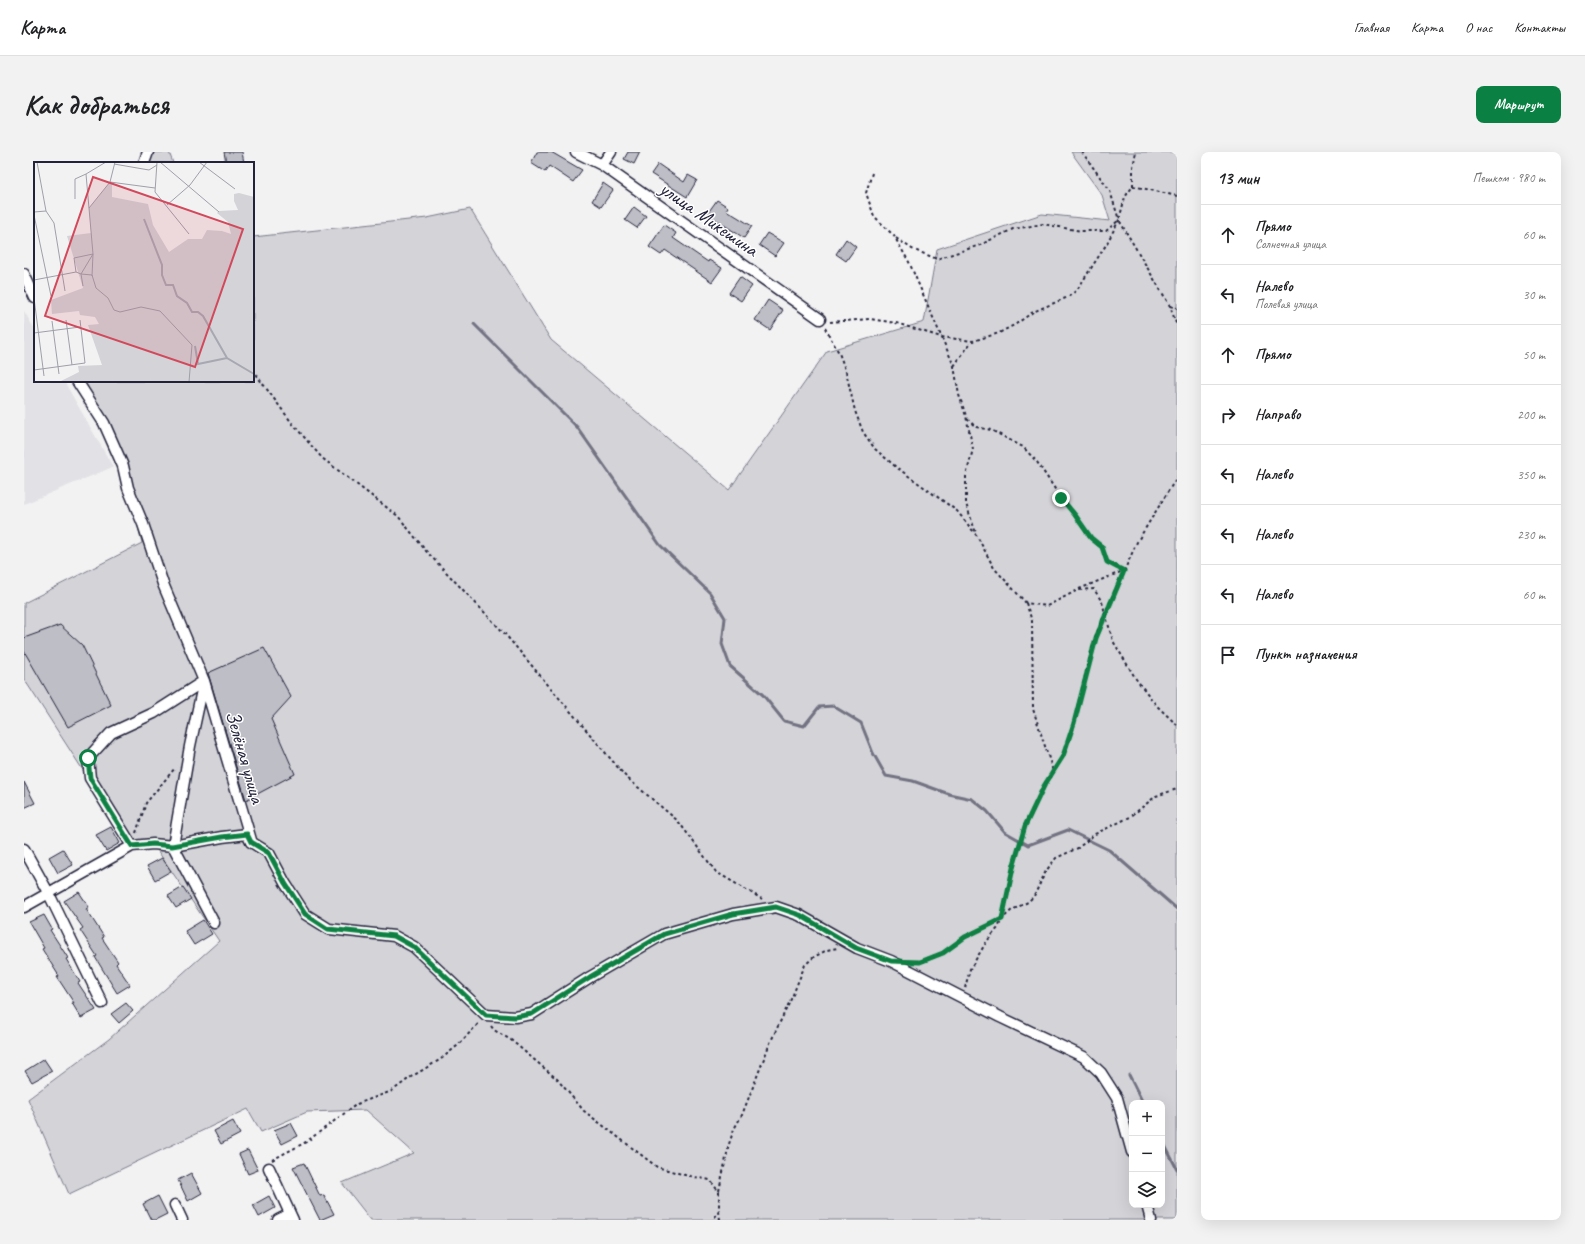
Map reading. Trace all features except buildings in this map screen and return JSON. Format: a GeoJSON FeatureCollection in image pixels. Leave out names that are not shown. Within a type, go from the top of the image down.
{"type":"FeatureCollection","features":[{"type":"Feature","properties":{"kind":"street"},"geometry":{"type":"LineString","coordinates":[[144,162],[148,152]]}},
{"type":"Feature","properties":{"kind":"street","name":"улица Микешина"},"geometry":{"type":"LineString","coordinates":[[576,152],[602,165],[820,320]]}},
{"type":"Feature","properties":{"kind":"street"},"geometry":{"type":"LineString","coordinates":[[602,165],[611,152]]}},
{"type":"Feature","properties":{"kind":"street"},"geometry":{"type":"LineString","coordinates":[[24,274],[34,296]]}},
{"type":"Feature","properties":{"kind":"street","name":"Зелёная улица"},"geometry":{"type":"LineString","coordinates":[[78,382],[104,423],[123,466],[128,488],[143,524],[164,584],[204,682],[251,842]]}},
{"type":"Feature","properties":{"kind":"street"},"geometry":{"type":"LineString","coordinates":[[132,846],[90,778],[88,758],[111,733],[154,713],[204,682]]}},
{"type":"Feature","properties":{"kind":"street"},"geometry":{"type":"LineString","coordinates":[[204,682],[190,746],[172,846],[214,923]]}},
{"type":"Feature","properties":{"kind":"street"},"geometry":{"type":"LineString","coordinates":[[24,907],[132,846],[153,844],[172,846],[247,834],[251,842],[269,853],[285,883],[305,914],[328,929],[394,936],[414,947],[486,1015],[515,1017],[532,1014],[590,977],[664,934],[733,914],[776,907],[800,915],[856,948],[891,961],[1000,1017],[1084,1057],[1101,1073],[1117,1098],[1129,1141]]}},
{"type":"Feature","properties":{"kind":"street"},"geometry":{"type":"LineString","coordinates":[[24,849],[49,894],[102,1003]]}},
{"type":"Feature","properties":{"kind":"street"},"geometry":{"type":"LineString","coordinates":[[269,1168],[292,1217],[278,1220]]}},
{"type":"Feature","properties":{"kind":"street"},"geometry":{"type":"LineString","coordinates":[[174,1205],[182,1220]]}},
{"type":"Feature","properties":{"kind":"street"},"geometry":{"type":"LineString","coordinates":[[1148,1208],[1151,1220]]}},
{"type":"Feature","properties":{"kind":"path"},"geometry":{"type":"LineString","coordinates":[[1082,152],[1110,191],[1120,220],[1170,306],[1177,326]]}},
{"type":"Feature","properties":{"kind":"path"},"geometry":{"type":"LineString","coordinates":[[820,320],[826,322],[870,319],[896,323],[941,337],[973,341],[999,333],[1016,324],[1033,312],[1068,297],[1076,290],[1106,245],[1120,220],[1125,197],[1133,186],[1133,167],[1136,152]]}},
{"type":"Feature","properties":{"kind":"path"},"geometry":{"type":"LineString","coordinates":[[872,173],[866,193],[874,216],[894,236],[912,249],[937,258],[980,246],[1013,229],[1043,224],[1082,231],[1106,231],[1120,220]]}},
{"type":"Feature","properties":{"kind":"path"},"geometry":{"type":"LineString","coordinates":[[1133,186],[1177,196]]}},
{"type":"Feature","properties":{"kind":"path"},"geometry":{"type":"LineString","coordinates":[[894,236],[909,262],[954,366],[959,395],[973,449],[966,476],[966,504],[977,536],[994,568],[1026,603],[1032,621],[1033,709],[1053,772]]}},
{"type":"Feature","properties":{"kind":"path"},"geometry":{"type":"LineString","coordinates":[[1170,306],[1177,308]]}},
{"type":"Feature","properties":{"kind":"path"},"geometry":{"type":"LineString","coordinates":[[820,320],[833,340],[844,365],[854,405],[863,432],[875,449],[896,467],[957,511],[977,536]]}},
{"type":"Feature","properties":{"kind":"path"},"geometry":{"type":"LineString","coordinates":[[954,366],[973,341]]}},
{"type":"Feature","properties":{"kind":"path"},"geometry":{"type":"LineString","coordinates":[[254,370],[292,423],[322,458],[398,516],[426,551],[505,634],[626,777],[678,821],[716,872],[776,907]]}},
{"type":"Feature","properties":{"kind":"path"},"geometry":{"type":"LineString","coordinates":[[966,418],[976,427],[991,430],[1023,446],[1037,462],[1061,498],[1091,538],[1102,547],[1107,562],[1124,571]]}},
{"type":"Feature","properties":{"kind":"path"},"geometry":{"type":"LineString","coordinates":[[962,997],[970,969],[998,928],[1002,919],[1013,868],[1025,826],[1063,756],[1074,723],[1096,638],[1105,614],[1137,542],[1177,477]]}},
{"type":"Feature","properties":{"kind":"path"},"geometry":{"type":"LineString","coordinates":[[1026,603],[1047,606],[1078,590],[1124,571]]}},
{"type":"Feature","properties":{"kind":"path"},"geometry":{"type":"LineString","coordinates":[[1078,590],[1094,590],[1102,602],[1113,641],[1136,679],[1157,706],[1177,725]]}},
{"type":"Feature","properties":{"kind":"path"},"geometry":{"type":"LineString","coordinates":[[132,846],[146,803],[179,764]]}},
{"type":"Feature","properties":{"kind":"path"},"geometry":{"type":"LineString","coordinates":[[913,962],[920,962],[943,953],[965,937],[1002,919],[1012,910],[1028,902],[1034,896],[1046,871],[1056,858],[1078,848],[1095,834],[1130,817],[1156,796],[1177,790]]}},
{"type":"Feature","properties":{"kind":"path"},"geometry":{"type":"LineString","coordinates":[[720,1220],[719,1192],[729,1144],[734,1129],[742,1115],[770,1043],[805,965],[814,957],[827,950],[837,948],[856,948]]}},
{"type":"Feature","properties":{"kind":"path"},"geometry":{"type":"LineString","coordinates":[[269,1168],[269,1162],[306,1142],[357,1104],[392,1091],[411,1076],[441,1059],[457,1046],[486,1015],[494,1030],[511,1040],[557,1079],[584,1111],[657,1167],[710,1180],[719,1192]]}},
{"type":"Feature","properties":{"kind":"path"},"geometry":{"type":"LineString","coordinates":[[713,1220],[719,1211]]}},
{"type":"Feature","properties":{"kind":"shaded area"},"geometry":{"type":"Polygon","coordinates":[[[148,152],[169,152],[173,162],[144,162],[148,152]]]}},
{"type":"Feature","properties":{"kind":"shaded area"},"geometry":{"type":"Polygon","coordinates":[[[1071,152],[1177,152],[1177,1220],[371,1220],[342,1183],[414,1153],[366,1110],[307,1112],[261,1132],[248,1109],[69,1194],[28,1099],[109,1039],[219,941],[153,844],[132,846],[24,679],[24,603],[142,543],[123,466],[78,382],[254,382],[254,237],[427,218],[470,209],[551,340],[729,490],[827,351],[924,322],[937,249],[1042,214],[1110,221],[1102,195],[1071,152]]]}},
{"type":"Feature","properties":{"kind":"shaded area"},"geometry":{"type":"Polygon","coordinates":[[[24,311],[34,328],[34,382],[65,382],[113,467],[24,504],[24,311]]]}},
{"type":"Feature","properties":{"kind":"waterway"},"geometry":{"type":"LineString","coordinates":[[474,324],[577,427],[660,545],[710,593],[725,618],[722,644],[730,666],[763,695],[784,721],[804,726],[819,707],[833,706],[861,723],[873,753],[886,776],[913,781],[949,794],[972,799],[987,811],[1005,832],[1028,845],[1068,830],[1109,850],[1177,909]]}},
{"type":"Feature","properties":{"kind":"waterway"},"geometry":{"type":"LineString","coordinates":[[1129,1075],[1142,1100]]}},
{"type":"Feature","properties":{"kind":"waterway"},"geometry":{"type":"LineString","coordinates":[[1165,1146],[1177,1169]]}},
{"type":"Feature","properties":{"kind":"route"},"geometry":{"type":"LineString","coordinates":[[88,758],[90,778],[132,846],[153,844],[172,846],[247,834],[251,842],[269,853],[285,883],[305,914],[328,929],[394,936],[414,947],[486,1015],[515,1017],[532,1014],[590,977],[664,934],[733,914],[776,907],[800,915],[856,948],[891,961],[920,962],[943,953],[965,937],[1002,919],[1013,868],[1025,826],[1044,786],[1063,756],[1074,723],[1096,638],[1124,571],[1107,562],[1102,547],[1091,538],[1061,498]]}}]}
